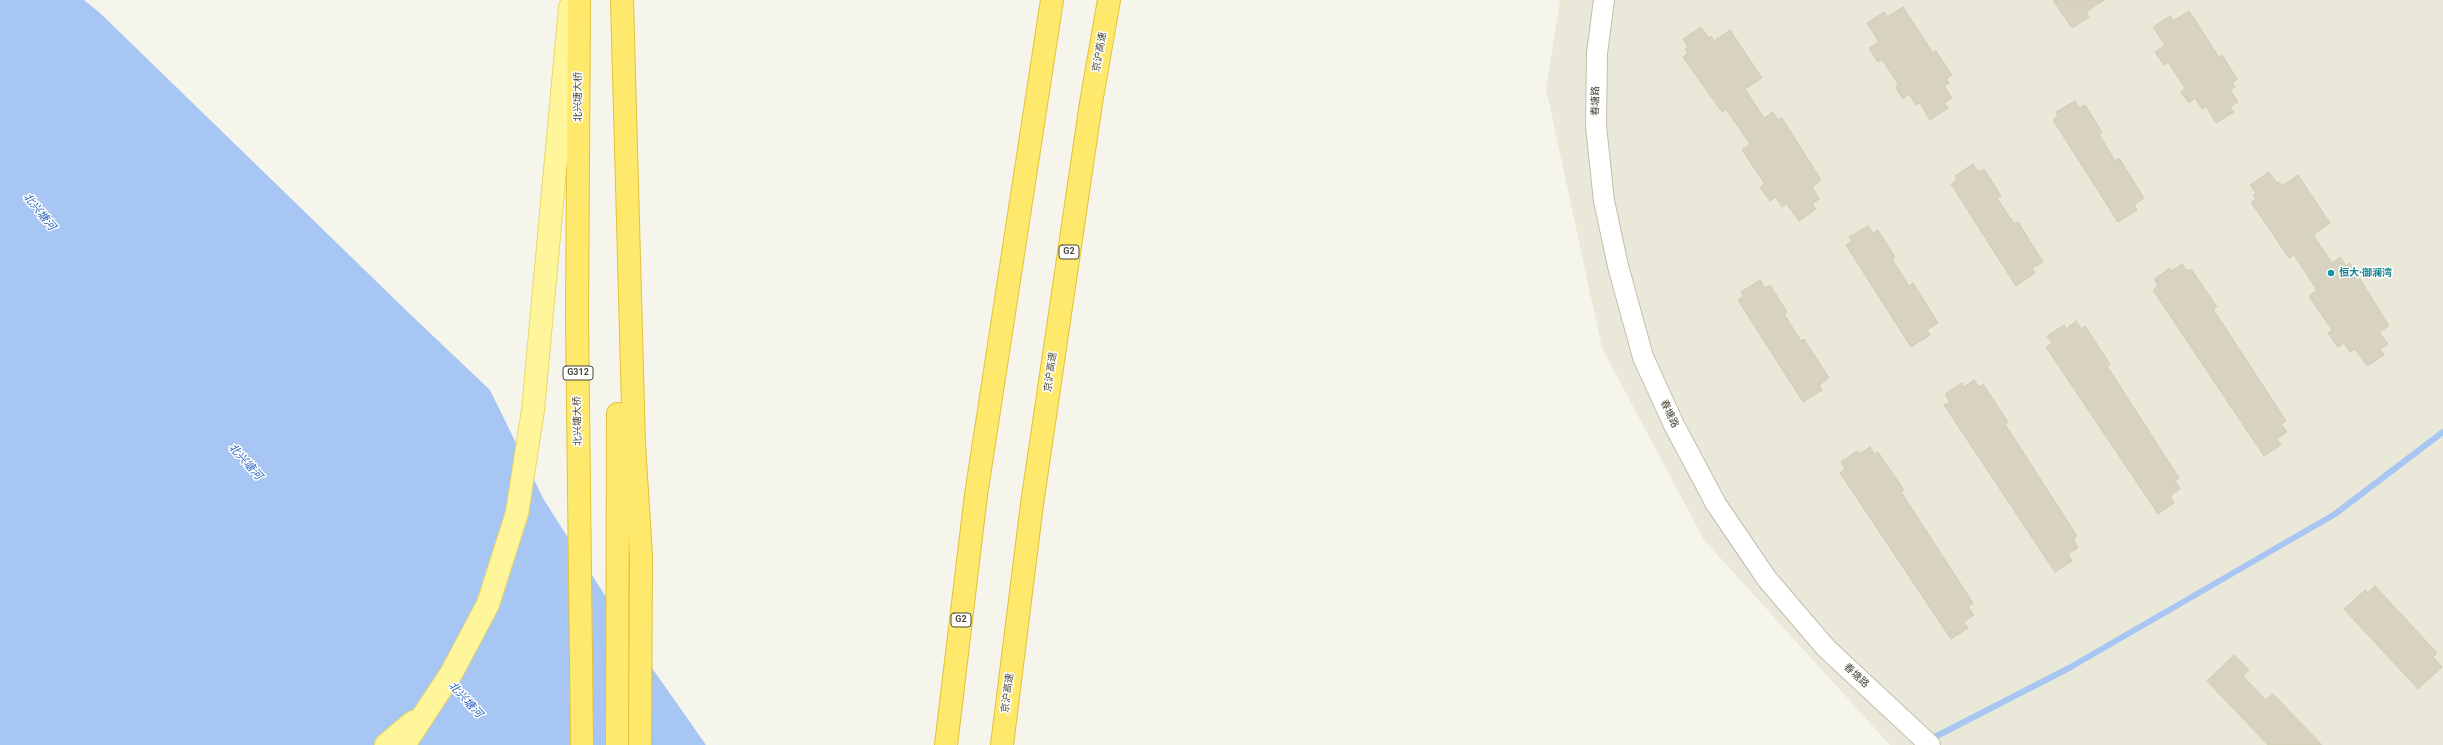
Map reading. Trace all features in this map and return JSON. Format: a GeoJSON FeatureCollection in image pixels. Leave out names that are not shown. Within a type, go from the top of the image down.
{"type":"FeatureCollection","features":[{"type":"Feature","properties":{"kind":"highway","name":"北兴塘大桥"},"geometry":{"type":"LineString","coordinates":[[579,0],[577,318],[582,745]]}},
{"type":"Feature","properties":{"kind":"highway"},"geometry":{"type":"LineString","coordinates":[[617,745],[621,0]]}},
{"type":"Feature","properties":{"kind":"highway"},"geometry":{"type":"LineString","coordinates":[[621,0],[634,444],[641,556],[640,745]]}},
{"type":"Feature","properties":{"kind":"highway","name":"G2"},"geometry":{"type":"LineString","coordinates":[[946,745],[976,495],[1052,0]]}},
{"type":"Feature","properties":{"kind":"highway","name":"京沪高速"},"geometry":{"type":"LineString","coordinates":[[1002,745],[1032,504],[1091,103],[1108,0]]}},
{"type":"Feature","properties":{"kind":"main road"},"geometry":{"type":"LineString","coordinates":[[404,745],[452,672],[488,604],[518,513],[536,380],[571,0]]}},
{"type":"Feature","properties":{"kind":"main road"},"geometry":{"type":"LineString","coordinates":[[386,745],[423,714]]}},
{"type":"Feature","properties":{"kind":"street","name":"春塘路"},"geometry":{"type":"LineString","coordinates":[[1591,0],[1587,93],[1588,139],[1593,181],[1608,265],[1637,364],[1682,461],[1730,545],[1758,584],[1794,629],[1830,668],[1899,724],[1930,745]]}},
{"type":"Feature","properties":{"kind":"street","name":"春塘路"},"geometry":{"type":"LineString","coordinates":[[1604,0],[1597,53],[1596,126],[1604,201],[1618,266],[1643,357],[1674,426],[1716,504],[1767,578],[1826,648],[1899,724],[1914,745]]}},
{"type":"Feature","properties":{"kind":"shaded area"},"geometry":{"type":"Polygon","coordinates":[[[1560,0],[2443,0],[2443,745],[1890,745],[1704,540],[1602,348],[1546,89],[1560,0]]]}},
{"type":"Feature","properties":{"kind":"water","name":"北兴塘河"},"geometry":{"type":"Polygon","coordinates":[[[0,0],[84,0],[100,13],[490,390],[544,500],[645,658],[706,745],[0,745],[0,0]]]}},
{"type":"Feature","properties":{"kind":"building"},"geometry":{"type":"Polygon","coordinates":[[[2053,0],[2104,0],[2086,12],[2089,17],[2072,28],[2053,0]]]}},
{"type":"Feature","properties":{"kind":"building"},"geometry":{"type":"Polygon","coordinates":[[[1903,7],[1933,53],[1936,51],[1952,75],[1946,79],[1949,83],[1944,86],[1952,98],[1944,103],[1948,108],[1930,120],[1920,103],[1916,105],[1909,94],[1903,99],[1896,88],[1898,84],[1882,59],[1878,62],[1869,48],[1879,42],[1867,23],[1884,12],[1887,17],[1903,7]]]}},
{"type":"Feature","properties":{"kind":"building"},"geometry":{"type":"Polygon","coordinates":[[[2189,11],[2219,57],[2222,55],[2237,79],[2232,83],[2235,87],[2230,90],[2238,102],[2230,107],[2234,112],[2216,123],[2206,107],[2202,109],[2195,98],[2189,103],[2181,92],[2185,88],[2168,62],[2164,65],[2155,52],[2165,45],[2153,27],[2170,16],[2173,21],[2189,11]]]}},
{"type":"Feature","properties":{"kind":"building"},"geometry":{"type":"Polygon","coordinates":[[[1701,27],[1709,38],[1711,36],[1714,41],[1730,30],[1762,78],[1745,89],[1764,118],[1773,112],[1778,120],[1782,118],[1821,180],[1812,187],[1819,199],[1812,204],[1816,209],[1799,221],[1787,204],[1782,207],[1776,197],[1770,201],[1760,187],[1765,184],[1742,150],[1750,144],[1726,109],[1722,112],[1683,57],[1688,54],[1685,49],[1688,47],[1683,39],[1701,27]]]}},
{"type":"Feature","properties":{"kind":"building"},"geometry":{"type":"Polygon","coordinates":[[[2075,101],[2079,108],[2085,105],[2102,132],[2099,134],[2115,161],[2119,158],[2144,198],[2134,205],[2137,210],[2118,222],[2053,120],[2058,116],[2056,112],[2075,101]]]}},
{"type":"Feature","properties":{"kind":"building"},"geometry":{"type":"Polygon","coordinates":[[[1973,164],[1978,172],[1984,169],[2001,196],[1997,198],[2014,224],[2018,222],[2043,262],[2032,268],[2035,273],[2016,286],[1951,184],[1957,180],[1955,176],[1973,164]]]}},
{"type":"Feature","properties":{"kind":"building","name":"恒大·御澜湾"},"geometry":{"type":"Polygon","coordinates":[[[2269,172],[2277,183],[2279,182],[2282,186],[2298,175],[2330,223],[2313,235],[2332,263],[2340,257],[2346,266],[2350,263],[2389,326],[2379,332],[2388,344],[2380,349],[2384,355],[2367,366],[2355,349],[2350,352],[2344,343],[2338,347],[2328,333],[2332,330],[2309,296],[2317,290],[2294,255],[2289,258],[2251,202],[2256,199],[2253,195],[2256,193],[2250,185],[2269,172]]]}},
{"type":"Feature","properties":{"kind":"building"},"geometry":{"type":"Polygon","coordinates":[[[1868,226],[1873,233],[1878,230],[1895,257],[1892,259],[1909,286],[1913,283],[1938,323],[1927,330],[1930,335],[1911,347],[1846,245],[1852,241],[1849,237],[1868,226]]]}},
{"type":"Feature","properties":{"kind":"building"},"geometry":{"type":"Polygon","coordinates":[[[2182,264],[2187,271],[2191,269],[2217,307],[2213,309],[2286,421],[2281,424],[2287,432],[2276,439],[2281,445],[2264,456],[2153,290],[2158,286],[2154,279],[2170,268],[2172,271],[2182,264]]]}},
{"type":"Feature","properties":{"kind":"building"},"geometry":{"type":"Polygon","coordinates":[[[1760,280],[1765,288],[1770,285],[1787,312],[1784,314],[1801,341],[1804,339],[1829,378],[1819,385],[1822,390],[1803,402],[1738,300],[1744,296],[1741,292],[1760,280]]]}},
{"type":"Feature","properties":{"kind":"building"},"geometry":{"type":"Polygon","coordinates":[[[2076,321],[2081,329],[2085,326],[2110,364],[2107,366],[2179,478],[2175,481],[2180,489],[2170,496],[2174,503],[2158,514],[2046,347],[2052,344],[2047,336],[2064,325],[2066,329],[2076,321]]]}},
{"type":"Feature","properties":{"kind":"building"},"geometry":{"type":"Polygon","coordinates":[[[1974,380],[1979,387],[1983,384],[2008,422],[2005,424],[2077,536],[2073,539],[2078,548],[2068,554],[2072,561],[2055,572],[1944,405],[1950,402],[1945,394],[1962,383],[1964,387],[1974,380]]]}},
{"type":"Feature","properties":{"kind":"building"},"geometry":{"type":"Polygon","coordinates":[[[1870,447],[1875,454],[1878,452],[1904,490],[1901,492],[1973,603],[1968,607],[1974,615],[1964,622],[1968,628],[1951,639],[1840,473],[1845,469],[1841,462],[1857,451],[1859,454],[1870,447]]]}},
{"type":"Feature","properties":{"kind":"building"},"geometry":{"type":"Polygon","coordinates":[[[2375,586],[2437,653],[2433,657],[2442,667],[2418,689],[2344,609],[2365,590],[2368,593],[2375,586]]]}},
{"type":"Feature","properties":{"kind":"building"},"geometry":{"type":"Polygon","coordinates":[[[2234,655],[2249,670],[2243,676],[2266,700],[2273,694],[2322,745],[2268,745],[2207,681],[2234,655]]]}},
{"type":"Feature","properties":{"kind":"waterway"},"geometry":{"type":"LineString","coordinates":[[1929,740],[2069,668],[2335,514],[2443,432]]}},
{"type":"Feature","properties":{"kind":"place","name":"恒大·御澜湾"},"geometry":{"type":"Point","coordinates":[2331,273]}}]}
